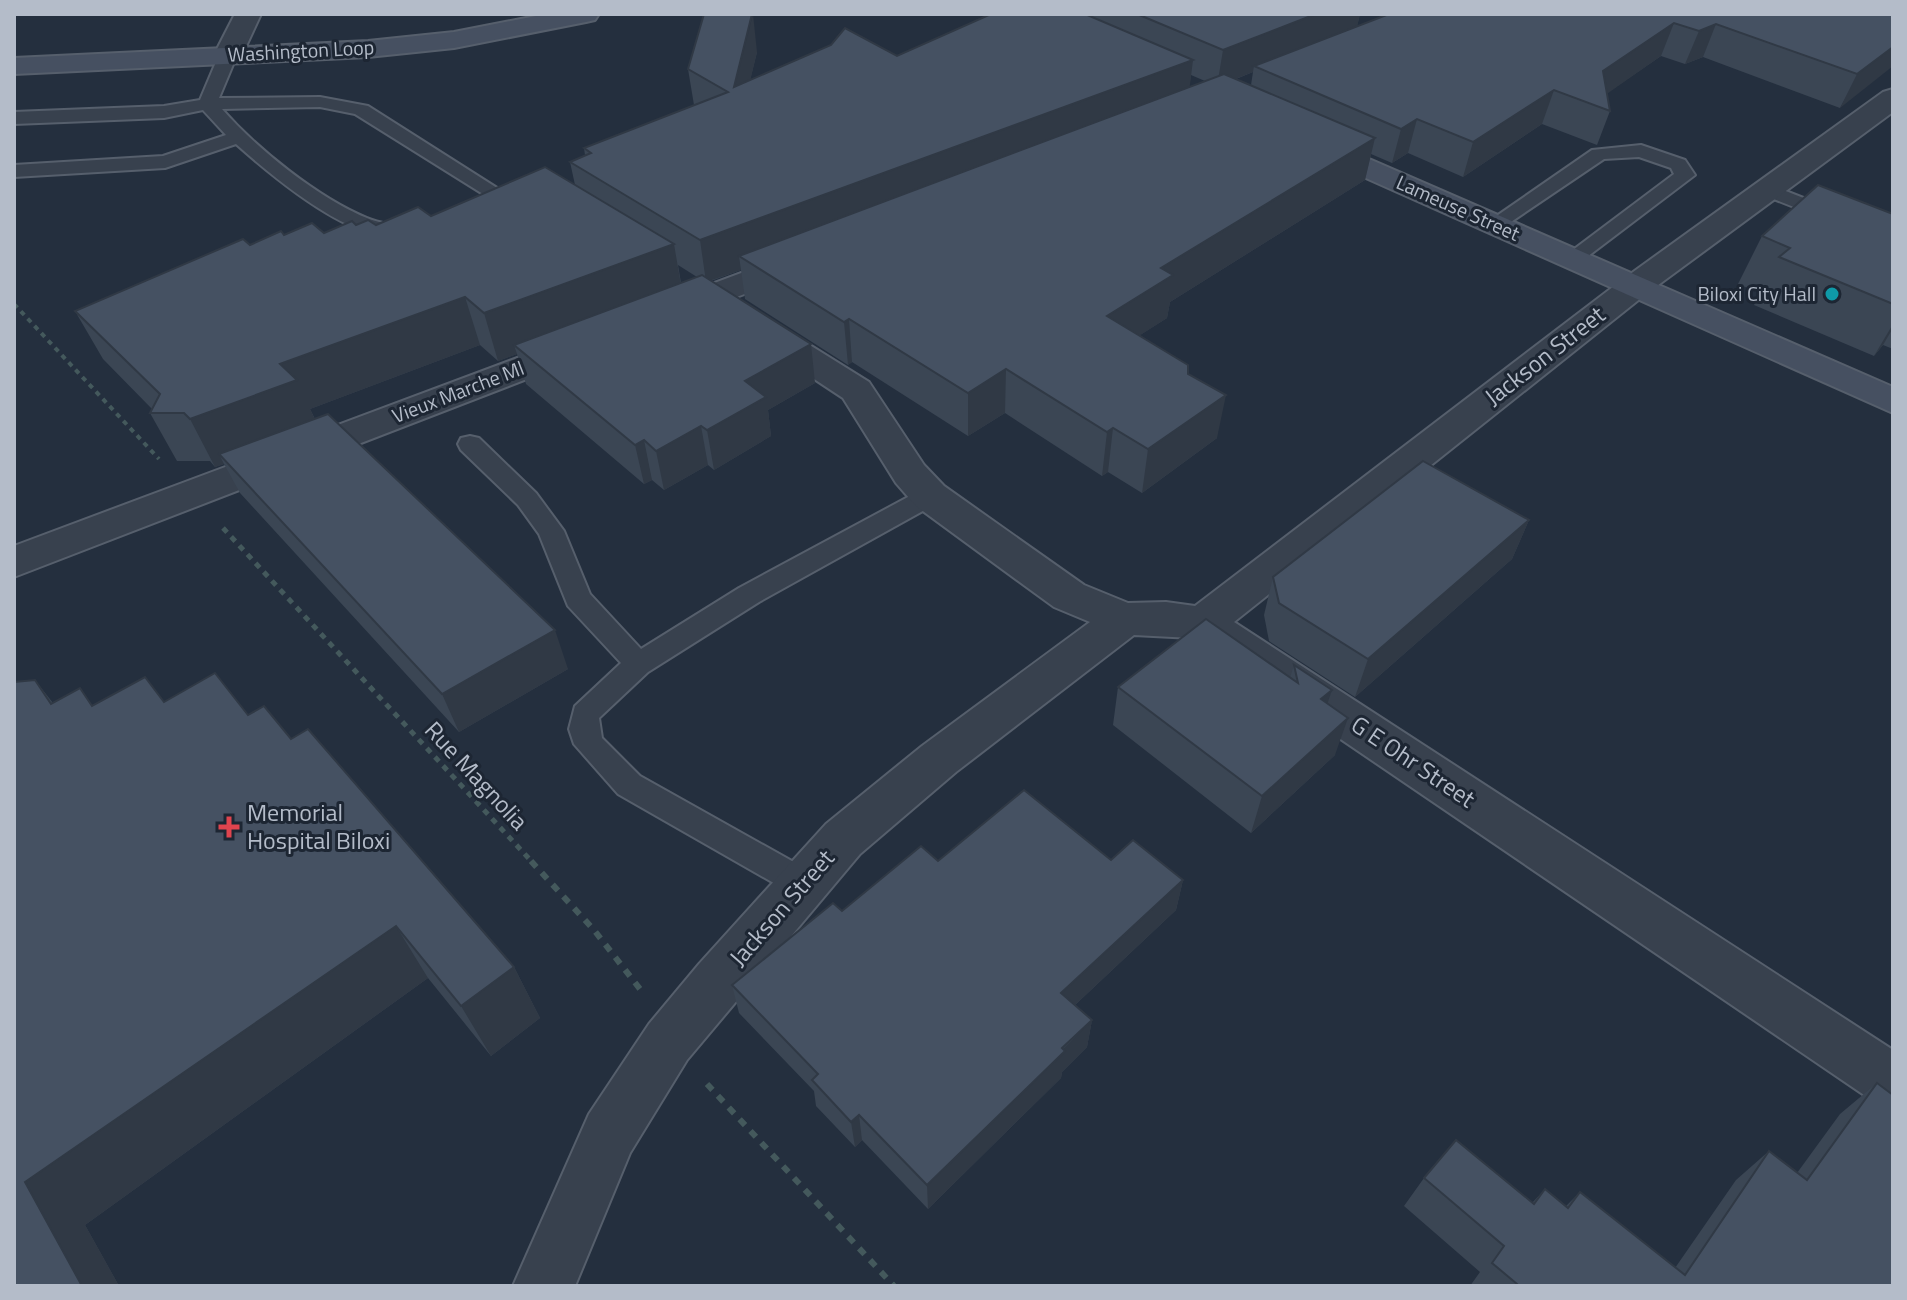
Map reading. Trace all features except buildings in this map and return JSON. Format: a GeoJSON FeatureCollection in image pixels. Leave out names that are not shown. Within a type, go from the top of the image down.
{"type":"FeatureCollection","features":[{"type":"Feature","properties":{"kind":"main road","name":"Washington Loop"},"geometry":{"type":"LineString","coordinates":[[14,66],[431,28],[526,14]]}},
{"type":"Feature","properties":{"kind":"main road","name":"Washington Loop"},"geometry":{"type":"LineString","coordinates":[[14,50],[368,49],[454,40],[586,14]]}},
{"type":"Feature","properties":{"kind":"main road","name":"Lameuse Street"},"geometry":{"type":"LineString","coordinates":[[1286,132],[1893,401]]}},
{"type":"Feature","properties":{"kind":"street"},"geometry":{"type":"LineString","coordinates":[[232,47],[248,14]]}},
{"type":"Feature","properties":{"kind":"street","name":"Jackson Street"},"geometry":{"type":"LineString","coordinates":[[1203,623],[1634,287],[1893,98]]}},
{"type":"Feature","properties":{"kind":"street","name":"Vieux Marche Ml"},"geometry":{"type":"LineString","coordinates":[[14,562],[622,329],[698,288],[827,251]]}},
{"type":"Feature","properties":{"kind":"street","name":"G E Ohr Street"},"geometry":{"type":"LineString","coordinates":[[698,288],[856,390],[910,474],[930,496],[1069,596],[1125,619],[1166,618],[1203,623],[1893,1082]]}},
{"type":"Feature","properties":{"kind":"street","name":"Jackson Street"},"geometry":{"type":"LineString","coordinates":[[544,1286],[609,1134],[668,1042],[843,839],[939,759],[1125,619]]}},
{"type":"Feature","properties":{"kind":"lane"},"geometry":{"type":"LineString","coordinates":[[207,104],[232,47]]}},
{"type":"Feature","properties":{"kind":"lane"},"geometry":{"type":"LineString","coordinates":[[14,118],[164,112],[207,104],[320,102],[361,110],[506,200]]}},
{"type":"Feature","properties":{"kind":"lane"},"geometry":{"type":"LineString","coordinates":[[207,104],[221,123],[331,206],[360,223],[422,234]]}},
{"type":"Feature","properties":{"kind":"lane"},"geometry":{"type":"LineString","coordinates":[[14,171],[165,162],[239,137]]}},
{"type":"Feature","properties":{"kind":"lane"},"geometry":{"type":"LineString","coordinates":[[1495,224],[1599,154],[1641,151],[1678,164],[1685,175],[1572,259]]}},
{"type":"Feature","properties":{"kind":"lane"},"geometry":{"type":"LineString","coordinates":[[1768,190],[1893,240]]}},
{"type":"Feature","properties":{"kind":"lane"},"geometry":{"type":"LineString","coordinates":[[483,213],[506,200],[532,192]]}},
{"type":"Feature","properties":{"kind":"lane"},"geometry":{"type":"LineString","coordinates":[[470,444],[527,499],[551,531],[578,599],[638,664]]}},
{"type":"Feature","properties":{"kind":"lane"},"geometry":{"type":"LineString","coordinates":[[804,884],[629,785],[589,744],[584,729],[585,714],[638,664],[749,595],[930,496]]}},
{"type":"Feature","properties":{"kind":"path","name":"Rue Magnolia"},"geometry":{"type":"LineString","coordinates":[[14,304],[594,930],[637,983],[668,1042],[894,1286]]}},
{"type":"Feature","properties":{"kind":"place","name":"Biloxi City Hall"},"geometry":{"type":"Point","coordinates":[1832,294]}},
{"type":"Feature","properties":{"kind":"place","name":"Memorial Hospital Biloxi"},"geometry":{"type":"Point","coordinates":[229,827]}}]}
